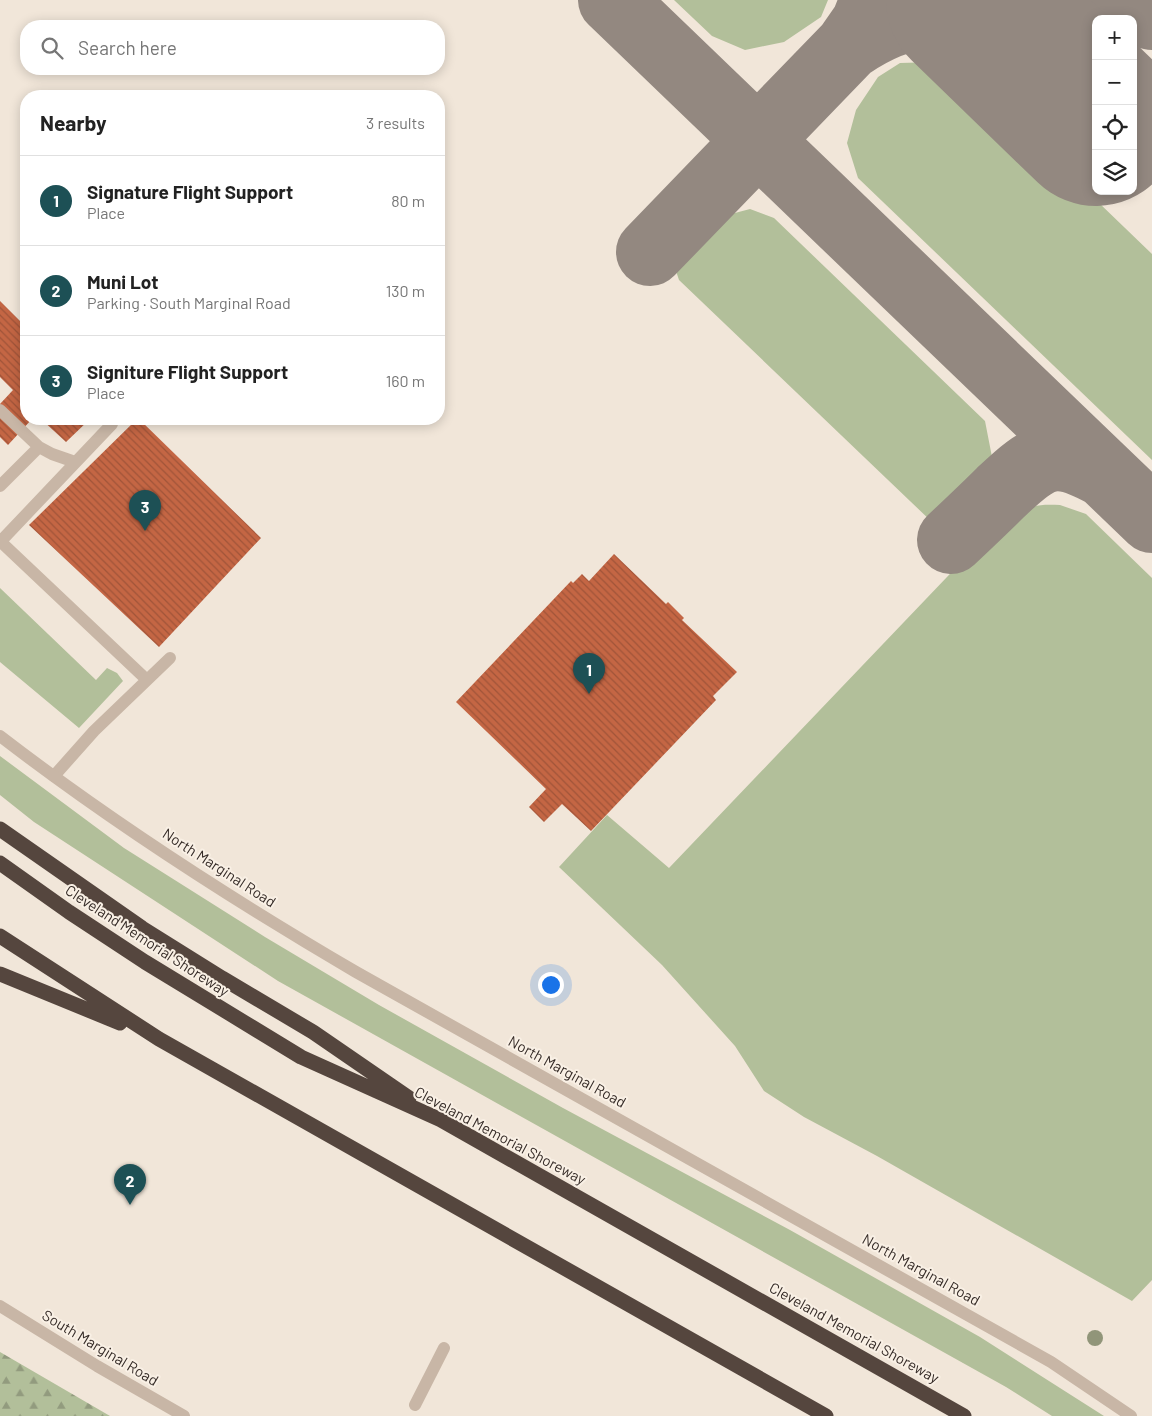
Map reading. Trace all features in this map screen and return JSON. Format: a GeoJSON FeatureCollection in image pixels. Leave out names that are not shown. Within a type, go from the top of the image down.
{"type":"FeatureCollection","features":[{"type":"Feature","properties":{"kind":"highway"},"geometry":{"type":"LineString","coordinates":[[0,829],[142,928],[313,1032],[441,1120]]}},
{"type":"Feature","properties":{"kind":"highway","name":"Cleveland Memorial Shoreway"},"geometry":{"type":"LineString","coordinates":[[0,863],[69,912],[145,962],[285,1048],[441,1120],[964,1416]]}},
{"type":"Feature","properties":{"kind":"highway"},"geometry":{"type":"LineString","coordinates":[[0,936],[159,1039],[826,1416]]}},
{"type":"Feature","properties":{"kind":"highway"},"geometry":{"type":"LineString","coordinates":[[0,974],[159,1039]]}},
{"type":"Feature","properties":{"kind":"street"},"geometry":{"type":"LineString","coordinates":[[0,410],[39,447],[75,462]]}},
{"type":"Feature","properties":{"kind":"street"},"geometry":{"type":"LineString","coordinates":[[111,425],[0,541],[147,680]]}},
{"type":"Feature","properties":{"kind":"street"},"geometry":{"type":"LineString","coordinates":[[0,486],[39,447]]}},
{"type":"Feature","properties":{"kind":"street"},"geometry":{"type":"LineString","coordinates":[[54,776],[94,731],[170,658]]}},
{"type":"Feature","properties":{"kind":"street","name":"North Marginal Road"},"geometry":{"type":"LineString","coordinates":[[0,736],[164,853],[278,926],[356,972],[1051,1362],[1131,1416]]}},
{"type":"Feature","properties":{"kind":"street","name":"South Marginal Road"},"geometry":{"type":"LineString","coordinates":[[0,1306],[97,1366],[184,1416]]}},
{"type":"Feature","properties":{"kind":"street"},"geometry":{"type":"LineString","coordinates":[[415,1405],[444,1348]]}},
{"type":"Feature","properties":{"kind":"green space"},"geometry":{"type":"Polygon","coordinates":[[[674,0],[828,0],[821,17],[784,42],[745,50],[712,36],[674,0]]]}},
{"type":"Feature","properties":{"kind":"green space"},"geometry":{"type":"Polygon","coordinates":[[[935,62],[960,69],[1152,254],[1152,460],[858,178],[847,143],[856,110],[878,77],[900,63],[935,62]]]}},
{"type":"Feature","properties":{"kind":"green space"},"geometry":{"type":"Polygon","coordinates":[[[750,209],[774,218],[985,421],[992,457],[982,481],[950,514],[933,523],[679,280],[676,271],[677,253],[716,218],[750,209]]]}},
{"type":"Feature","properties":{"kind":"green space"},"geometry":{"type":"Polygon","coordinates":[[[1039,505],[1060,505],[1086,514],[1152,578],[1152,1280],[1132,1301],[877,1156],[804,1117],[764,1091],[735,1046],[662,965],[559,867],[607,815],[669,868],[989,533],[1005,520],[1023,510],[1039,505]]]}},
{"type":"Feature","properties":{"kind":"green space"},"geometry":{"type":"Polygon","coordinates":[[[0,588],[96,680],[107,668],[117,673],[123,681],[79,728],[0,662],[0,588]]]}},
{"type":"Feature","properties":{"kind":"green space"},"geometry":{"type":"Polygon","coordinates":[[[0,756],[124,848],[265,937],[379,1005],[563,1108],[790,1230],[980,1337],[1104,1416],[1052,1416],[1006,1387],[278,981],[34,822],[0,795],[0,756]]]}},
{"type":"Feature","properties":{"kind":"green space"},"geometry":{"type":"Polygon","coordinates":[[[0,1352],[110,1416],[0,1416],[0,1352]]]}},
{"type":"Feature","properties":{"kind":"building"},"geometry":{"type":"Polygon","coordinates":[[[0,301],[20,321],[20,425],[26,425],[8,445],[0,437],[0,404],[13,390],[0,377],[0,301]]]}},
{"type":"Feature","properties":{"kind":"building"},"geometry":{"type":"Polygon","coordinates":[[[48,425],[84,425],[66,442],[48,425]]]}},
{"type":"Feature","properties":{"kind":"building"},"geometry":{"type":"Polygon","coordinates":[[[131,425],[145,425],[261,538],[159,647],[29,525],[131,425]]]}},
{"type":"Feature","properties":{"kind":"building"},"geometry":{"type":"Polygon","coordinates":[[[614,554],[666,604],[668,602],[684,618],[682,620],[737,672],[713,696],[716,700],[591,831],[562,804],[544,822],[529,807],[546,789],[456,702],[571,581],[573,583],[582,574],[589,581],[614,554]]]}},
{"type":"Feature","properties":{"kind":"taxiway"},"geometry":{"type":"LineString","coordinates":[[612,0],[1152,519]]}},
{"type":"Feature","properties":{"kind":"taxiway"},"geometry":{"type":"LineString","coordinates":[[650,252],[849,46],[865,23],[874,0]]}},
{"type":"Feature","properties":{"kind":"taxiway"},"geometry":{"type":"LineString","coordinates":[[1087,0],[1152,16]]}},
{"type":"Feature","properties":{"kind":"taxiway"},"geometry":{"type":"LineString","coordinates":[[849,46],[873,31],[896,22],[917,16],[937,16],[958,19],[978,27],[1024,53]]}},
{"type":"Feature","properties":{"kind":"taxiway"},"geometry":{"type":"LineString","coordinates":[[951,540],[1015,479],[1038,462],[1060,457],[1088,465],[1105,474]]}},
{"type":"Feature","properties":{"kind":"runway"},"geometry":{"type":"LineString","coordinates":[[970,0],[1092,118]]}},
{"type":"Feature","properties":{"kind":"place","name":"Signiture Flight Support"},"geometry":{"type":"Point","coordinates":[145,531]}},
{"type":"Feature","properties":{"kind":"place","name":"Signature Flight Support"},"geometry":{"type":"Point","coordinates":[589,694]}},
{"type":"Feature","properties":{"kind":"place","name":"Muni Lot"},"geometry":{"type":"Point","coordinates":[130,1205]}}]}
